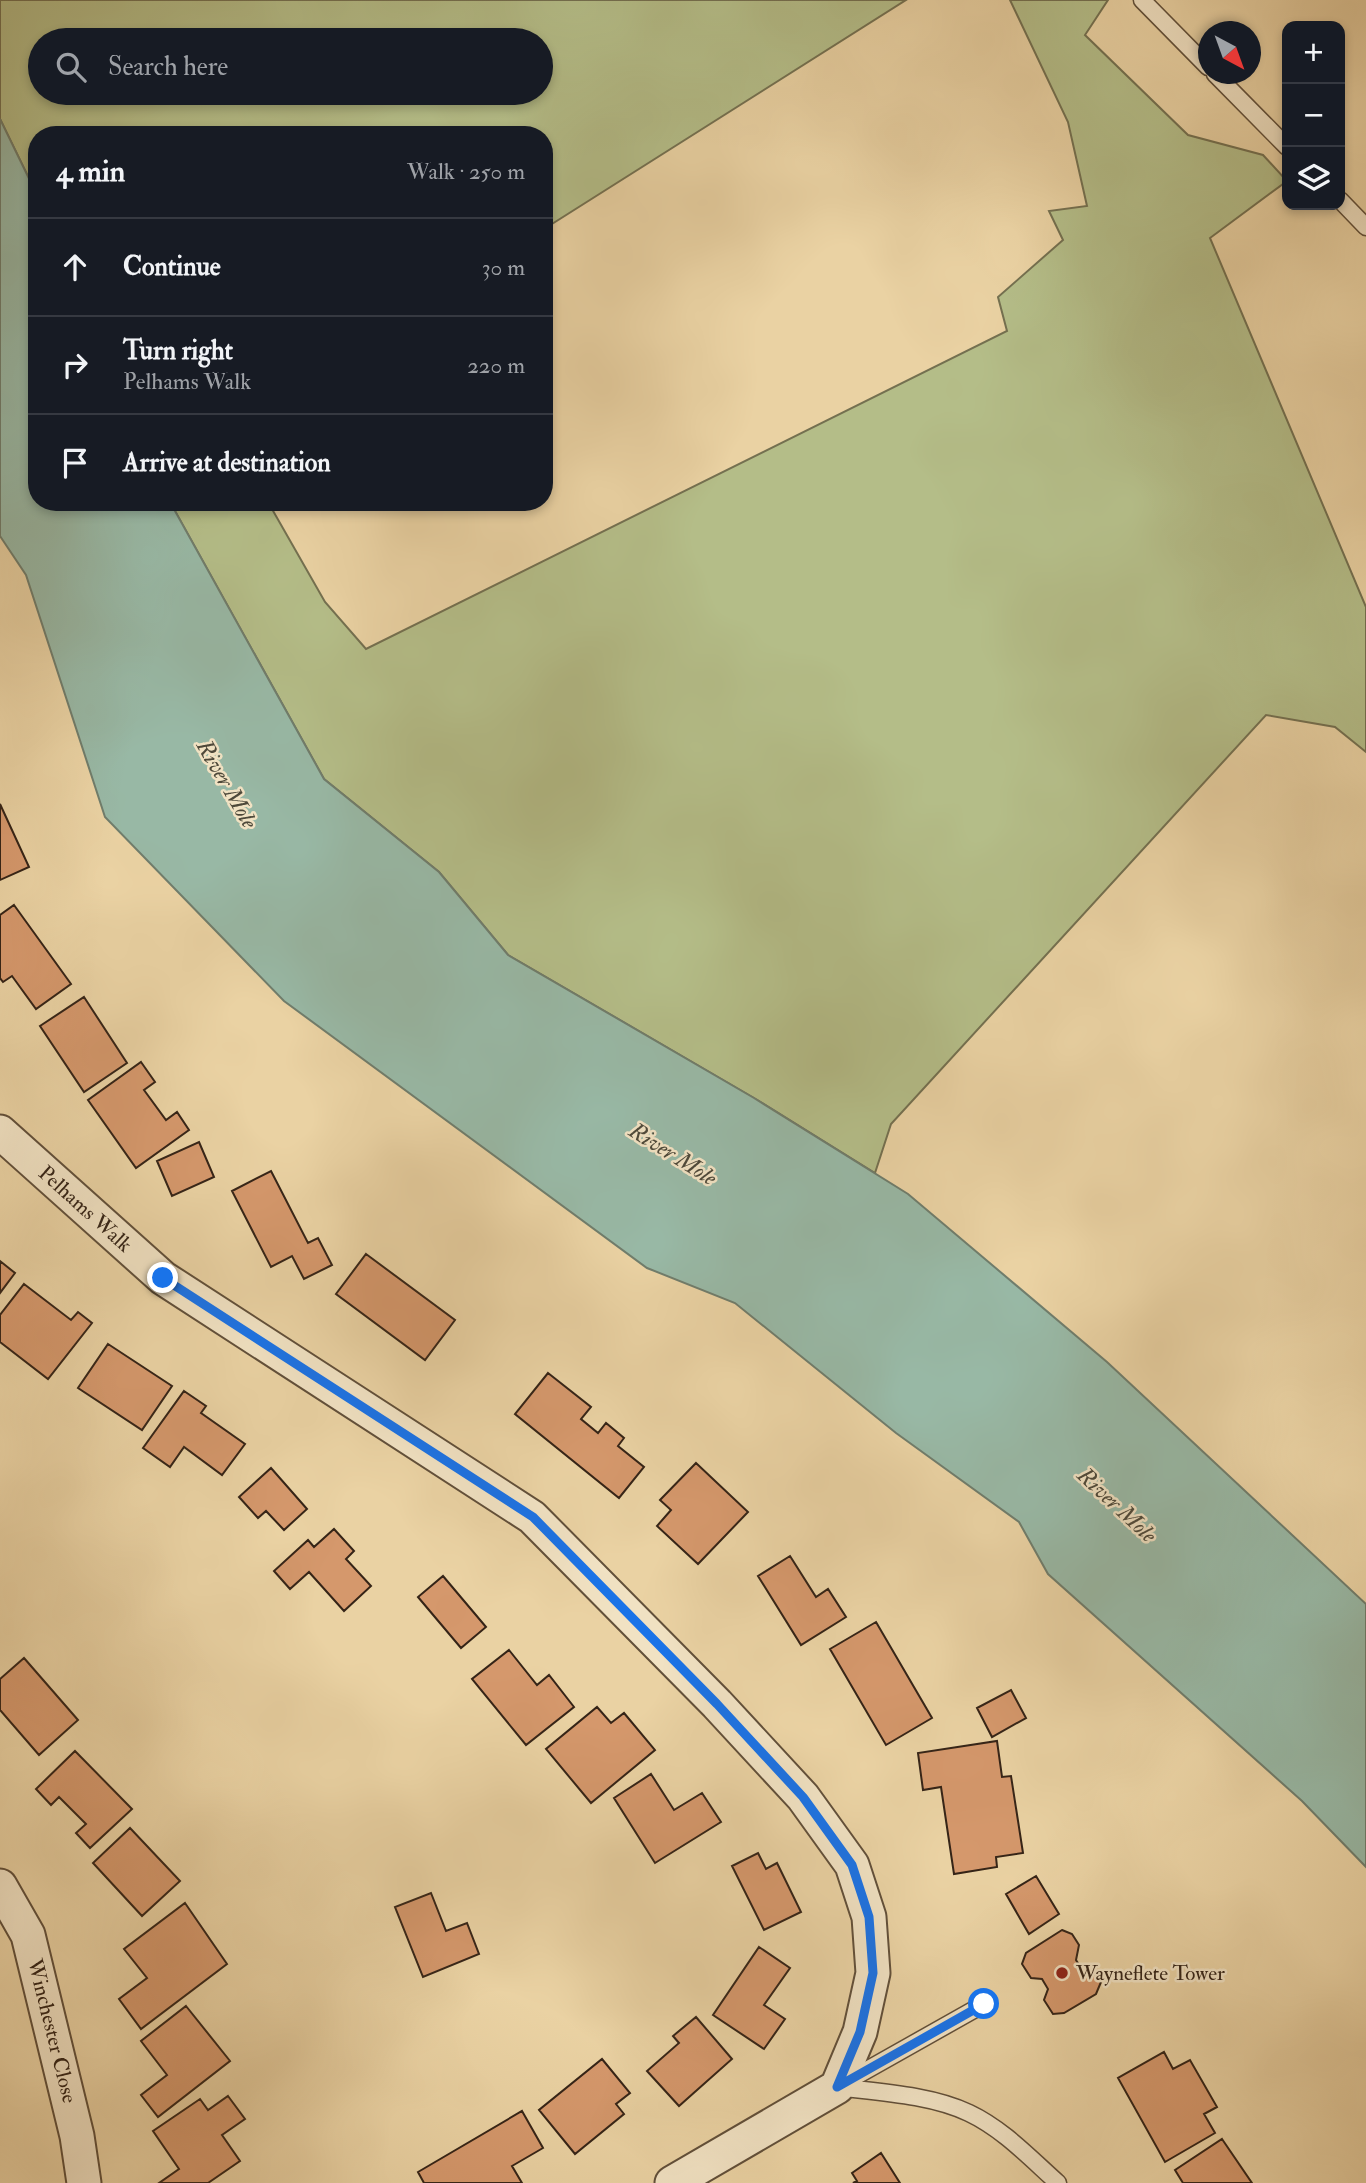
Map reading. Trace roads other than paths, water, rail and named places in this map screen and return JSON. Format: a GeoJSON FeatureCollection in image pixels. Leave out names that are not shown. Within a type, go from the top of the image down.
{"type":"FeatureCollection","features":[{"type":"Feature","properties":{"kind":"street","name":"Pelhams Walk"},"geometry":{"type":"LineString","coordinates":[[0,1132],[163,1278],[533,1517],[717,1704],[803,1797],[852,1865],[869,1917],[873,1973],[860,2032],[837,2087]]}},
{"type":"Feature","properties":{"kind":"street","name":"Winchester Close"},"geometry":{"type":"LineString","coordinates":[[0,1886],[28,1935],[77,2136],[84,2183]]}},
{"type":"Feature","properties":{"kind":"street"},"geometry":{"type":"LineString","coordinates":[[672,2183],[837,2087]]}},
{"type":"Feature","properties":{"kind":"lane"},"geometry":{"type":"LineString","coordinates":[[1146,1],[1198,55]]}},
{"type":"Feature","properties":{"kind":"lane"},"geometry":{"type":"LineString","coordinates":[[1225,84],[1282,142]]}},
{"type":"Feature","properties":{"kind":"lane"},"geometry":{"type":"LineString","coordinates":[[1345,205],[1366,227]]}},
{"type":"Feature","properties":{"kind":"lane"},"geometry":{"type":"LineString","coordinates":[[837,2087],[984,2004]]}},
{"type":"Feature","properties":{"kind":"lane"},"geometry":{"type":"LineString","coordinates":[[837,2087],[904,2095],[968,2112],[1010,2139],[1058,2183]]}},
{"type":"Feature","properties":{"kind":"water","name":"River Mole"},"geometry":{"type":"Polygon","coordinates":[[[0,119],[28,177],[28,511],[175,511],[324,779],[439,872],[508,955],[754,1098],[908,1194],[1107,1362],[1366,1604],[1366,1867],[1302,1801],[1048,1574],[1019,1522],[896,1433],[735,1303],[647,1268],[284,1001],[105,817],[26,575],[0,536],[0,119]]]}},
{"type":"Feature","properties":{"kind":"place","name":"Wayneflete Tower"},"geometry":{"type":"Point","coordinates":[1062,1973]}}]}
